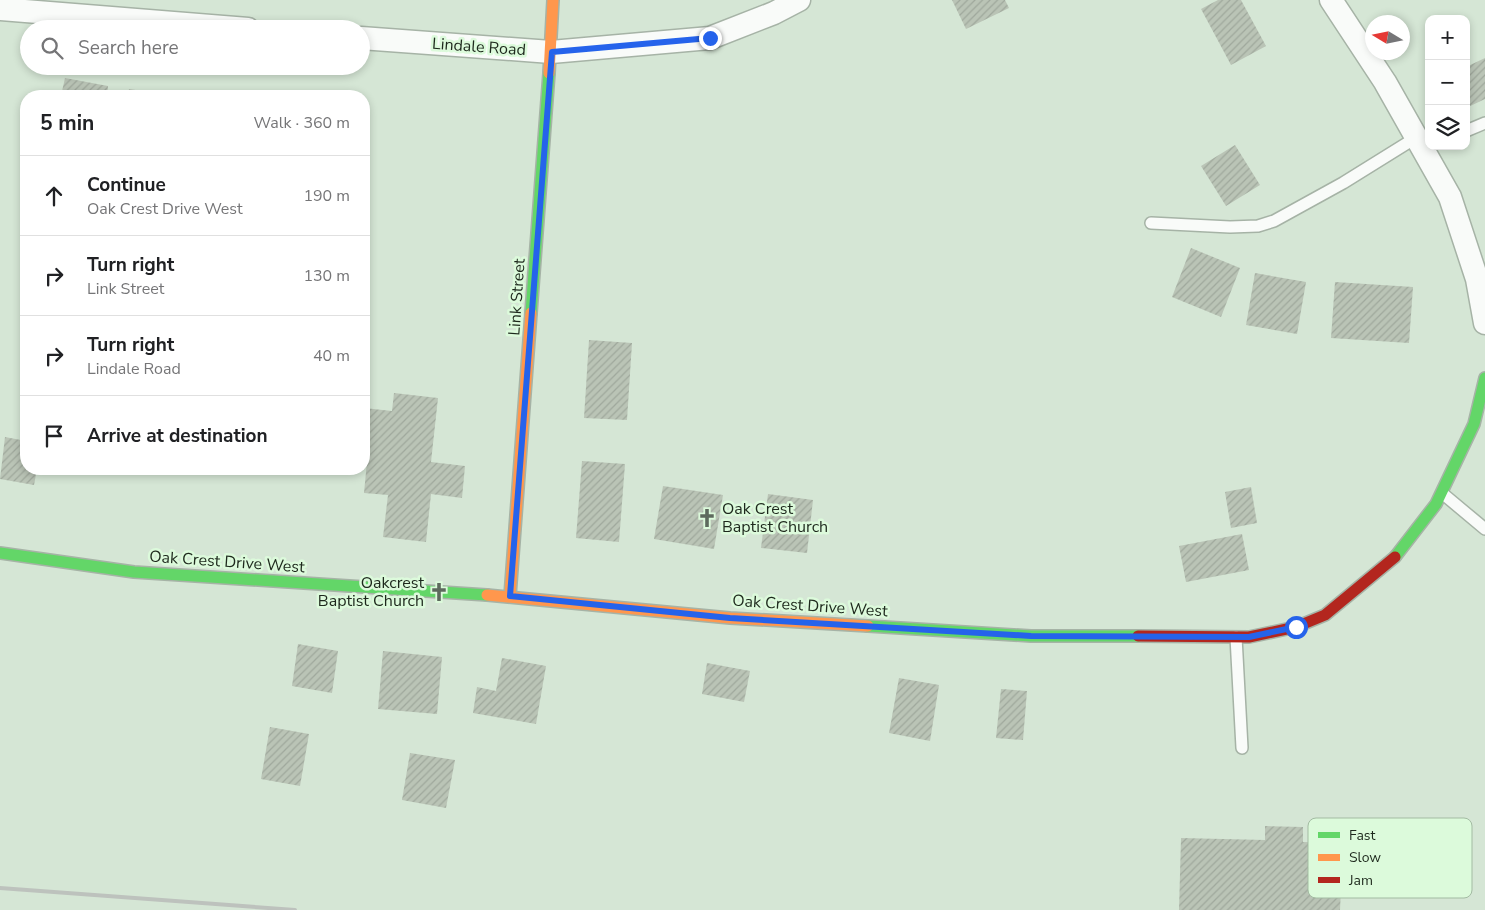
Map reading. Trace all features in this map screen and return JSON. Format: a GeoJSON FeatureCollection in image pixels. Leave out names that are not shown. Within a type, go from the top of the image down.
{"type":"FeatureCollection","features":[{"type":"Feature","properties":{"kind":"street","name":"Link Street"},"geometry":{"type":"LineString","coordinates":[[510,596],[552,52],[553,0]]}},
{"type":"Feature","properties":{"kind":"street","name":"Lindale Road"},"geometry":{"type":"LineString","coordinates":[[370,39],[552,52],[710,38],[774,13],[799,0]]}},
{"type":"Feature","properties":{"kind":"street"},"geometry":{"type":"LineString","coordinates":[[1331,0],[1423,143],[1450,197],[1478,279],[1484,315]]}},
{"type":"Feature","properties":{"kind":"street"},"geometry":{"type":"LineString","coordinates":[[0,9],[136,20]]}},
{"type":"Feature","properties":{"kind":"street","name":"Oak Crest Drive West"},"geometry":{"type":"LineString","coordinates":[[0,553],[134,572],[510,596],[730,618],[1031,636],[1249,637],[1296,627],[1325,615],[1392,559],[1436,504],[1442,493],[1474,424],[1485,378]]}},
{"type":"Feature","properties":{"kind":"lane"},"geometry":{"type":"LineString","coordinates":[[1470,129],[1485,123]]}},
{"type":"Feature","properties":{"kind":"lane"},"geometry":{"type":"LineString","coordinates":[[1151,223],[1230,227],[1258,226],[1274,221],[1343,183],[1423,143]]}},
{"type":"Feature","properties":{"kind":"lane"},"geometry":{"type":"LineString","coordinates":[[1442,493],[1485,529]]}},
{"type":"Feature","properties":{"kind":"lane"},"geometry":{"type":"LineString","coordinates":[[1236,637],[1242,748]]}},
{"type":"Feature","properties":{"kind":"building"},"geometry":{"type":"Polygon","coordinates":[[[952,0],[1005,0],[1009,8],[966,29],[952,0]]]}},
{"type":"Feature","properties":{"kind":"building"},"geometry":{"type":"Polygon","coordinates":[[[1218,0],[1241,0],[1266,46],[1231,65],[1201,9],[1218,0]]]}},
{"type":"Feature","properties":{"kind":"building"},"geometry":{"type":"Polygon","coordinates":[[[1485,58],[1485,99],[1470,106],[1470,105],[1470,65],[1485,58]]]}},
{"type":"Feature","properties":{"kind":"building"},"geometry":{"type":"Polygon","coordinates":[[[65,78],[108,86],[108,90],[62,90],[65,78]]]}},
{"type":"Feature","properties":{"kind":"building"},"geometry":{"type":"Polygon","coordinates":[[[1235,145],[1260,185],[1226,206],[1201,166],[1235,145]]]}},
{"type":"Feature","properties":{"kind":"building"},"geometry":{"type":"Polygon","coordinates":[[[1191,248],[1240,268],[1221,317],[1172,297],[1191,248]]]}},
{"type":"Feature","properties":{"kind":"building"},"geometry":{"type":"Polygon","coordinates":[[[1255,273],[1306,282],[1297,334],[1246,325],[1255,273]]]}},
{"type":"Feature","properties":{"kind":"building"},"geometry":{"type":"Polygon","coordinates":[[[1335,282],[1413,287],[1409,343],[1331,338],[1335,282]]]}},
{"type":"Feature","properties":{"kind":"building"},"geometry":{"type":"Polygon","coordinates":[[[589,340],[632,343],[627,420],[584,418],[589,340]]]}},
{"type":"Feature","properties":{"kind":"building"},"geometry":{"type":"Polygon","coordinates":[[[394,393],[438,398],[431,462],[465,466],[462,498],[431,494],[426,542],[383,537],[388,495],[364,493],[366,475],[370,475],[370,409],[392,411],[394,393]]]}},
{"type":"Feature","properties":{"kind":"building"},"geometry":{"type":"Polygon","coordinates":[[[5,437],[20,440],[20,475],[36,475],[34,485],[0,479],[5,437]]]}},
{"type":"Feature","properties":{"kind":"building"},"geometry":{"type":"Polygon","coordinates":[[[582,461],[625,464],[619,542],[576,538],[582,461]]]}},
{"type":"Feature","properties":{"kind":"building"},"geometry":{"type":"Polygon","coordinates":[[[663,486],[723,495],[714,549],[654,539],[663,486]]]}},
{"type":"Feature","properties":{"kind":"building"},"geometry":{"type":"Polygon","coordinates":[[[1251,487],[1257,523],[1231,528],[1225,492],[1251,487]]]}},
{"type":"Feature","properties":{"kind":"building"},"geometry":{"type":"Polygon","coordinates":[[[768,494],[813,500],[807,553],[761,548],[768,494]]]}},
{"type":"Feature","properties":{"kind":"building"},"geometry":{"type":"Polygon","coordinates":[[[1242,534],[1249,570],[1186,582],[1179,546],[1242,534]]]}},
{"type":"Feature","properties":{"kind":"building"},"geometry":{"type":"Polygon","coordinates":[[[298,644],[338,651],[332,693],[292,686],[298,644]]]}},
{"type":"Feature","properties":{"kind":"building"},"geometry":{"type":"Polygon","coordinates":[[[383,651],[442,657],[437,714],[378,709],[383,651]]]}},
{"type":"Feature","properties":{"kind":"building"},"geometry":{"type":"Polygon","coordinates":[[[502,658],[546,666],[536,724],[473,713],[477,687],[496,691],[502,658]]]}},
{"type":"Feature","properties":{"kind":"building"},"geometry":{"type":"Polygon","coordinates":[[[707,663],[750,671],[744,702],[702,694],[707,663]]]}},
{"type":"Feature","properties":{"kind":"building"},"geometry":{"type":"Polygon","coordinates":[[[899,678],[939,685],[930,741],[889,733],[899,678]]]}},
{"type":"Feature","properties":{"kind":"building"},"geometry":{"type":"Polygon","coordinates":[[[1001,689],[1027,691],[1023,740],[996,738],[1001,689]]]}},
{"type":"Feature","properties":{"kind":"building"},"geometry":{"type":"Polygon","coordinates":[[[270,727],[309,734],[300,786],[261,779],[270,727]]]}},
{"type":"Feature","properties":{"kind":"building"},"geometry":{"type":"Polygon","coordinates":[[[410,753],[455,760],[446,808],[402,800],[410,753]]]}},
{"type":"Feature","properties":{"kind":"building"},"geometry":{"type":"Polygon","coordinates":[[[1265,826],[1303,827],[1303,842],[1308,842],[1308,898],[1341,898],[1340,910],[1179,910],[1181,838],[1265,840],[1265,826]]]}},
{"type":"Feature","properties":{"kind":"railway"},"geometry":{"type":"LineString","coordinates":[[0,888],[295,910]]}},
{"type":"Feature","properties":{"kind":"traffic: fast"},"geometry":{"type":"LineString","coordinates":[[531,313],[549,73]]}},
{"type":"Feature","properties":{"kind":"traffic: fast"},"geometry":{"type":"LineString","coordinates":[[1395,557],[1436,504],[1474,424],[1485,378]]}},
{"type":"Feature","properties":{"kind":"traffic: fast"},"geometry":{"type":"LineString","coordinates":[[0,553],[134,572],[487,595]]}},
{"type":"Feature","properties":{"kind":"traffic: fast"},"geometry":{"type":"LineString","coordinates":[[868,626],[1031,636],[1138,636]]}},
{"type":"Feature","properties":{"kind":"traffic: slow"},"geometry":{"type":"LineString","coordinates":[[549,73],[553,0]]}},
{"type":"Feature","properties":{"kind":"traffic: slow"},"geometry":{"type":"LineString","coordinates":[[510,596],[531,313]]}},
{"type":"Feature","properties":{"kind":"traffic: slow"},"geometry":{"type":"LineString","coordinates":[[487,595],[730,618],[868,626]]}},
{"type":"Feature","properties":{"kind":"traffic: jam"},"geometry":{"type":"LineString","coordinates":[[1138,636],[1249,637],[1296,627],[1325,615],[1395,557]]}},
{"type":"Feature","properties":{"kind":"place","name":"Oak Crest Baptist Church"},"geometry":{"type":"Point","coordinates":[707,518]}},
{"type":"Feature","properties":{"kind":"place","name":"Oakcrest Baptist Church"},"geometry":{"type":"Point","coordinates":[439,592]}},
{"type":"Feature","properties":{"kind":"route"},"geometry":{"type":"LineString","coordinates":[[710,38],[552,52],[510,596],[730,618],[1031,636],[1249,637],[1296,627]]}}]}
